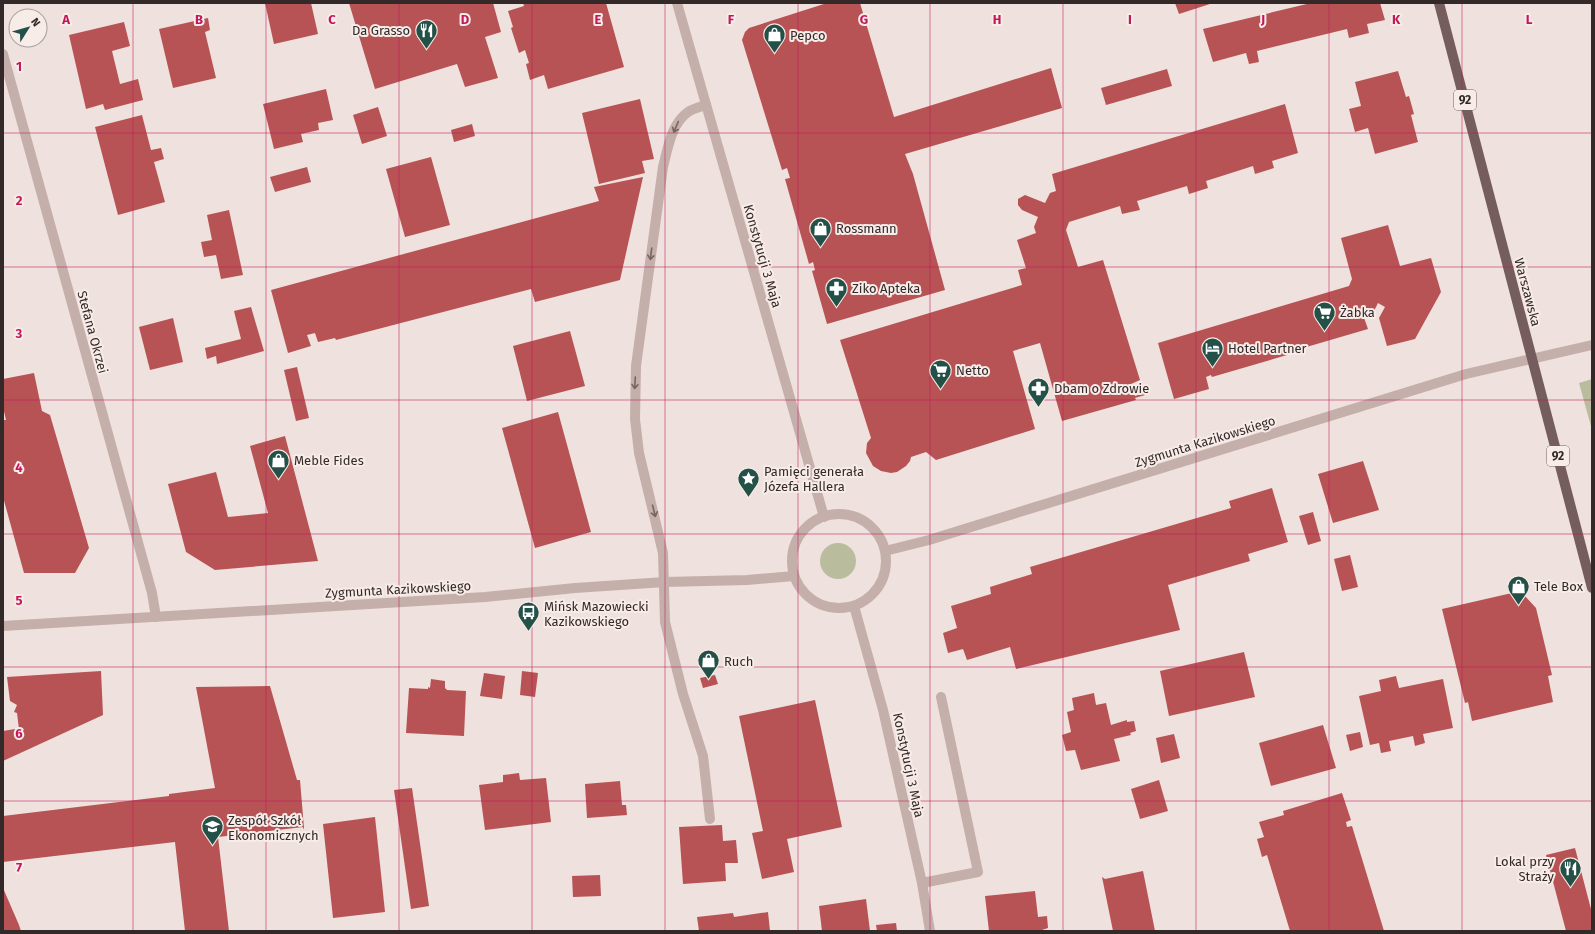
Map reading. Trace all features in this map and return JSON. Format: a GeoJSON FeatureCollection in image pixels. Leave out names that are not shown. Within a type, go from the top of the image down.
{"type":"FeatureCollection","features":[{"type":"Feature","properties":{"kind":"main road","name":"Warszawska"},"geometry":{"type":"LineString","coordinates":[[1439,3],[1592,588]]}},
{"type":"Feature","properties":{"kind":"street","name":"Konstytucji 3 Maja"},"geometry":{"type":"LineString","coordinates":[[677,3],[824,517]]}},
{"type":"Feature","properties":{"kind":"street","name":"Stefana Okrzei"},"geometry":{"type":"LineString","coordinates":[[3,54],[152,593],[156,616]]}},
{"type":"Feature","properties":{"kind":"street"},"geometry":{"type":"LineString","coordinates":[[706,106],[688,111],[678,121],[670,139],[663,167],[636,366],[635,419],[639,453],[663,553],[665,622],[683,694],[703,756],[710,819]]}},
{"type":"Feature","properties":{"kind":"street","name":"Zygmunta Kazikowskiego"},"geometry":{"type":"LineString","coordinates":[[885,551],[929,540],[1466,374],[1592,345]]}},
{"type":"Feature","properties":{"kind":"street"},"geometry":{"type":"LineString","coordinates":[[838,514],[853,516],[866,523],[876,533],[885,551],[886,561],[884,575],[877,588],[867,599],[854,606],[840,608],[825,606],[812,600],[801,589],[794,576],[792,562],[794,548],[801,534],[811,524],[824,517],[838,514]]}},
{"type":"Feature","properties":{"kind":"street","name":"Zygmunta Kazikowskiego"},"geometry":{"type":"LineString","coordinates":[[3,626],[493,597],[575,588],[665,582],[794,576]]}},
{"type":"Feature","properties":{"kind":"street","name":"Konstytucji 3 Maja"},"geometry":{"type":"LineString","coordinates":[[854,606],[884,710],[922,882],[930,931]]}},
{"type":"Feature","properties":{"kind":"street"},"geometry":{"type":"LineString","coordinates":[[922,882],[978,872],[941,697]]}},
{"type":"Feature","properties":{"kind":"green space"},"geometry":{"type":"Polygon","coordinates":[[[1592,379],[1592,430],[1579,383],[1592,379]]]}},
{"type":"Feature","properties":{"kind":"green space"},"geometry":{"type":"Polygon","coordinates":[[[838,543],[851,548],[856,561],[851,574],[838,579],[825,574],[820,561],[825,548],[838,543]]]}},
{"type":"Feature","properties":{"kind":"building"},"geometry":{"type":"Polygon","coordinates":[[[265,3],[311,3],[318,34],[274,44],[265,3]]]}},
{"type":"Feature","properties":{"kind":"building","name":"Da Grasso"},"geometry":{"type":"Polygon","coordinates":[[[349,3],[493,3],[501,32],[485,37],[498,78],[465,87],[457,64],[375,89],[349,3]]]}},
{"type":"Feature","properties":{"kind":"building"},"geometry":{"type":"Polygon","coordinates":[[[523,3],[606,3],[624,67],[548,89],[544,75],[530,80],[526,64],[529,63],[525,50],[519,53],[511,28],[513,27],[508,11],[524,6],[523,3]]]}},
{"type":"Feature","properties":{"kind":"building"},"geometry":{"type":"Polygon","coordinates":[[[827,3],[860,3],[894,117],[1051,68],[1062,108],[905,154],[913,174],[945,290],[827,324],[812,271],[815,270],[813,262],[809,264],[785,179],[790,178],[787,168],[782,170],[742,40],[745,32],[749,28],[827,3]]]}},
{"type":"Feature","properties":{"kind":"building"},"geometry":{"type":"Polygon","coordinates":[[[1175,3],[1213,3],[1179,14],[1175,3]]]}},
{"type":"Feature","properties":{"kind":"building"},"geometry":{"type":"Polygon","coordinates":[[[1311,3],[1380,3],[1385,20],[1367,24],[1369,33],[1349,38],[1347,29],[1257,51],[1259,62],[1249,64],[1246,53],[1213,62],[1203,29],[1311,3]]]}},
{"type":"Feature","properties":{"kind":"building"},"geometry":{"type":"Polygon","coordinates":[[[208,18],[210,30],[205,32],[216,78],[173,88],[159,29],[208,18]]]}},
{"type":"Feature","properties":{"kind":"building"},"geometry":{"type":"Polygon","coordinates":[[[124,22],[130,46],[112,51],[120,84],[138,79],[143,100],[105,110],[103,104],[86,109],[69,35],[124,22]]]}},
{"type":"Feature","properties":{"kind":"building"},"geometry":{"type":"Polygon","coordinates":[[[1167,69],[1172,86],[1106,105],[1101,88],[1167,69]]]}},
{"type":"Feature","properties":{"kind":"building"},"geometry":{"type":"Polygon","coordinates":[[[1398,71],[1406,97],[1409,96],[1414,114],[1411,115],[1418,142],[1375,154],[1368,128],[1355,132],[1349,109],[1361,106],[1355,82],[1398,71]]]}},
{"type":"Feature","properties":{"kind":"building"},"geometry":{"type":"Polygon","coordinates":[[[326,89],[333,120],[318,123],[319,130],[301,134],[303,142],[274,149],[263,104],[326,89]]]}},
{"type":"Feature","properties":{"kind":"building"},"geometry":{"type":"Polygon","coordinates":[[[640,99],[654,159],[642,161],[645,173],[599,184],[582,113],[640,99]]]}},
{"type":"Feature","properties":{"kind":"building"},"geometry":{"type":"Polygon","coordinates":[[[1285,104],[1298,153],[1272,161],[1274,168],[1255,174],[1253,166],[1206,181],[1208,188],[1189,194],[1187,186],[1137,201],[1140,210],[1122,214],[1120,206],[1069,222],[1066,230],[1078,267],[1103,260],[1140,380],[1131,384],[1135,396],[1144,393],[1145,395],[1135,398],[1136,400],[1062,421],[1040,343],[1013,351],[1035,429],[936,460],[926,452],[911,457],[906,466],[897,472],[891,473],[881,471],[873,466],[866,453],[867,443],[871,438],[840,340],[1022,285],[1018,270],[1026,268],[1017,240],[1036,233],[1034,227],[1038,217],[1022,210],[1018,205],[1018,199],[1025,195],[1045,203],[1050,193],[1056,191],[1052,174],[1285,104]]]}},
{"type":"Feature","properties":{"kind":"building"},"geometry":{"type":"Polygon","coordinates":[[[378,107],[387,136],[362,144],[353,115],[378,107]]]}},
{"type":"Feature","properties":{"kind":"building"},"geometry":{"type":"Polygon","coordinates":[[[142,115],[151,150],[161,148],[164,159],[154,162],[165,202],[118,215],[95,127],[142,115]]]}},
{"type":"Feature","properties":{"kind":"building"},"geometry":{"type":"Polygon","coordinates":[[[472,124],[475,136],[454,142],[451,130],[472,124]]]}},
{"type":"Feature","properties":{"kind":"building"},"geometry":{"type":"Polygon","coordinates":[[[431,157],[450,225],[405,237],[386,169],[431,157]]]}},
{"type":"Feature","properties":{"kind":"building"},"geometry":{"type":"Polygon","coordinates":[[[307,167],[311,182],[275,192],[270,177],[307,167]]]}},
{"type":"Feature","properties":{"kind":"building"},"geometry":{"type":"Polygon","coordinates":[[[643,177],[620,280],[535,302],[531,289],[336,340],[335,338],[318,342],[315,333],[307,335],[311,346],[288,353],[271,290],[599,201],[594,187],[643,177]]]}},
{"type":"Feature","properties":{"kind":"building"},"geometry":{"type":"Polygon","coordinates":[[[229,210],[243,275],[221,279],[216,255],[204,257],[201,242],[212,240],[207,215],[229,210]]]}},
{"type":"Feature","properties":{"kind":"building"},"geometry":{"type":"Polygon","coordinates":[[[1388,225],[1400,266],[1431,258],[1441,292],[1415,339],[1387,346],[1379,318],[1385,307],[1378,303],[1374,311],[1363,315],[1368,329],[1212,377],[1211,375],[1206,377],[1209,389],[1174,399],[1158,343],[1349,286],[1352,279],[1341,238],[1388,225]]]}},
{"type":"Feature","properties":{"kind":"building"},"geometry":{"type":"Polygon","coordinates":[[[251,307],[264,351],[217,364],[216,356],[207,359],[205,348],[241,339],[234,311],[251,307]]]}},
{"type":"Feature","properties":{"kind":"building"},"geometry":{"type":"Polygon","coordinates":[[[173,318],[183,362],[150,370],[139,327],[173,318]]]}},
{"type":"Feature","properties":{"kind":"building"},"geometry":{"type":"Polygon","coordinates":[[[570,331],[585,386],[527,401],[513,346],[570,331]]]}},
{"type":"Feature","properties":{"kind":"building"},"geometry":{"type":"Polygon","coordinates":[[[297,367],[309,418],[296,421],[284,370],[297,367]]]}},
{"type":"Feature","properties":{"kind":"building"},"geometry":{"type":"Polygon","coordinates":[[[34,373],[42,411],[50,415],[89,548],[75,573],[24,573],[3,497],[3,420],[6,420],[3,407],[3,379],[34,373]]]}},
{"type":"Feature","properties":{"kind":"building"},"geometry":{"type":"Polygon","coordinates":[[[558,412],[591,532],[535,548],[502,428],[558,412]]]}},
{"type":"Feature","properties":{"kind":"building","name":"Meble Fides"},"geometry":{"type":"Polygon","coordinates":[[[285,436],[318,561],[215,570],[186,552],[168,484],[216,472],[228,517],[268,513],[250,446],[285,436]]]}},
{"type":"Feature","properties":{"kind":"building"},"geometry":{"type":"Polygon","coordinates":[[[1363,461],[1379,510],[1333,523],[1318,474],[1363,461]]]}},
{"type":"Feature","properties":{"kind":"building"},"geometry":{"type":"Polygon","coordinates":[[[1272,488],[1288,542],[1248,554],[1250,561],[1168,585],[1180,630],[1016,669],[1010,647],[967,660],[963,649],[948,653],[943,633],[957,628],[951,606],[991,594],[990,587],[1032,574],[1030,567],[1231,508],[1229,501],[1272,488]]]}},
{"type":"Feature","properties":{"kind":"building"},"geometry":{"type":"Polygon","coordinates":[[[1313,512],[1321,541],[1308,545],[1299,516],[1313,512]]]}},
{"type":"Feature","properties":{"kind":"building"},"geometry":{"type":"Polygon","coordinates":[[[1350,555],[1358,587],[1342,591],[1334,559],[1350,555]]]}},
{"type":"Feature","properties":{"kind":"building"},"geometry":{"type":"Polygon","coordinates":[[[1512,593],[1524,595],[1536,608],[1552,675],[1548,676],[1553,702],[1472,721],[1468,702],[1465,703],[1442,609],[1512,593]]]}},
{"type":"Feature","properties":{"kind":"building"},"geometry":{"type":"Polygon","coordinates":[[[1244,652],[1255,697],[1169,716],[1160,671],[1244,652]]]}},
{"type":"Feature","properties":{"kind":"building"},"geometry":{"type":"Polygon","coordinates":[[[101,671],[103,715],[3,761],[3,731],[15,729],[19,730],[17,713],[14,712],[17,705],[10,701],[7,677],[101,671]]]}},
{"type":"Feature","properties":{"kind":"building"},"geometry":{"type":"Polygon","coordinates":[[[522,671],[538,673],[535,697],[520,695],[522,671]]]}},
{"type":"Feature","properties":{"kind":"building"},"geometry":{"type":"Polygon","coordinates":[[[484,673],[505,676],[502,699],[480,696],[484,673]]]}},
{"type":"Feature","properties":{"kind":"building","name":"Ruch"},"geometry":{"type":"Polygon","coordinates":[[[715,675],[718,684],[703,688],[700,678],[715,675]]]}},
{"type":"Feature","properties":{"kind":"building"},"geometry":{"type":"Polygon","coordinates":[[[1396,676],[1399,688],[1443,679],[1453,728],[1423,734],[1425,743],[1415,746],[1413,736],[1389,741],[1391,751],[1381,753],[1379,743],[1370,745],[1359,696],[1381,691],[1379,680],[1396,676]]]}},
{"type":"Feature","properties":{"kind":"building"},"geometry":{"type":"Polygon","coordinates":[[[431,679],[445,681],[445,688],[447,690],[466,691],[464,736],[406,733],[409,688],[428,689],[428,687],[430,688],[431,679]]]}},
{"type":"Feature","properties":{"kind":"building"},"geometry":{"type":"Polygon","coordinates":[[[270,686],[297,780],[300,780],[304,828],[218,837],[229,931],[185,931],[175,842],[3,862],[3,816],[169,796],[169,794],[215,788],[196,687],[270,686]]]}},
{"type":"Feature","properties":{"kind":"building"},"geometry":{"type":"Polygon","coordinates":[[[1094,693],[1096,705],[1106,703],[1111,725],[1127,720],[1127,722],[1134,721],[1136,731],[1130,733],[1131,735],[1114,739],[1120,761],[1081,770],[1075,750],[1066,751],[1062,735],[1071,732],[1067,712],[1074,710],[1072,698],[1094,693]]]}},
{"type":"Feature","properties":{"kind":"building"},"geometry":{"type":"Polygon","coordinates":[[[815,700],[842,827],[787,839],[794,872],[762,879],[752,833],[763,831],[739,716],[815,700]]]}},
{"type":"Feature","properties":{"kind":"building"},"geometry":{"type":"Polygon","coordinates":[[[1323,725],[1336,768],[1271,786],[1259,743],[1323,725]]]}},
{"type":"Feature","properties":{"kind":"building"},"geometry":{"type":"Polygon","coordinates":[[[1360,732],[1363,747],[1350,751],[1346,735],[1360,732]]]}},
{"type":"Feature","properties":{"kind":"building"},"geometry":{"type":"Polygon","coordinates":[[[1174,734],[1180,758],[1161,763],[1156,738],[1174,734]]]}},
{"type":"Feature","properties":{"kind":"building"},"geometry":{"type":"Polygon","coordinates":[[[519,773],[520,780],[546,778],[551,822],[485,830],[479,785],[503,782],[503,775],[519,773]]]}},
{"type":"Feature","properties":{"kind":"building"},"geometry":{"type":"Polygon","coordinates":[[[1159,780],[1168,811],[1140,819],[1131,789],[1159,780]]]}},
{"type":"Feature","properties":{"kind":"building"},"geometry":{"type":"Polygon","coordinates":[[[620,781],[622,805],[626,805],[627,815],[587,818],[585,784],[620,781]]]}},
{"type":"Feature","properties":{"kind":"building"},"geometry":{"type":"Polygon","coordinates":[[[412,788],[429,906],[411,909],[394,790],[412,788]]]}},
{"type":"Feature","properties":{"kind":"building"},"geometry":{"type":"Polygon","coordinates":[[[1342,793],[1351,820],[1346,822],[1347,827],[1352,826],[1384,931],[1290,931],[1267,855],[1262,857],[1257,839],[1264,837],[1259,822],[1284,815],[1283,811],[1342,793]]]}},
{"type":"Feature","properties":{"kind":"building"},"geometry":{"type":"Polygon","coordinates":[[[375,817],[385,912],[333,918],[323,824],[375,817]]]}},
{"type":"Feature","properties":{"kind":"building"},"geometry":{"type":"Polygon","coordinates":[[[722,825],[723,841],[736,840],[738,863],[725,863],[726,881],[683,884],[679,827],[722,825]]]}},
{"type":"Feature","properties":{"kind":"building","name":"Lokal przy Straży"},"geometry":{"type":"Polygon","coordinates":[[[1575,848],[1592,913],[1592,931],[1566,931],[1546,855],[1575,848]]]}},
{"type":"Feature","properties":{"kind":"building"},"geometry":{"type":"Polygon","coordinates":[[[1143,871],[1155,931],[1113,931],[1102,877],[1105,879],[1143,871]]]}},
{"type":"Feature","properties":{"kind":"building"},"geometry":{"type":"Polygon","coordinates":[[[600,875],[601,896],[573,897],[572,876],[600,875]]]}},
{"type":"Feature","properties":{"kind":"building"},"geometry":{"type":"Polygon","coordinates":[[[3,888],[19,925],[21,931],[3,931],[3,888]]]}},
{"type":"Feature","properties":{"kind":"building"},"geometry":{"type":"Polygon","coordinates":[[[1035,891],[1038,917],[1047,916],[1048,928],[1039,931],[989,931],[985,896],[1035,891]]]}},
{"type":"Feature","properties":{"kind":"building"},"geometry":{"type":"Polygon","coordinates":[[[866,899],[870,931],[822,931],[819,906],[866,899]]]}},
{"type":"Feature","properties":{"kind":"building"},"geometry":{"type":"Polygon","coordinates":[[[768,912],[770,931],[699,931],[697,917],[733,913],[734,917],[768,912]]]}},
{"type":"Feature","properties":{"kind":"building"},"geometry":{"type":"Polygon","coordinates":[[[896,923],[897,931],[877,931],[876,925],[896,923]]]}},
{"type":"Feature","properties":{"kind":"place","name":"Da Grasso"},"geometry":{"type":"Point","coordinates":[426,50]}},
{"type":"Feature","properties":{"kind":"place","name":"Pepco"},"geometry":{"type":"Point","coordinates":[775,54]}},
{"type":"Feature","properties":{"kind":"place","name":"Rossmann"},"geometry":{"type":"Point","coordinates":[820,248]}},
{"type":"Feature","properties":{"kind":"place","name":"Ziko Apteka"},"geometry":{"type":"Point","coordinates":[836,308]}},
{"type":"Feature","properties":{"kind":"place","name":"Żabka"},"geometry":{"type":"Point","coordinates":[1324,332]}},
{"type":"Feature","properties":{"kind":"place","name":"Hotel Partner"},"geometry":{"type":"Point","coordinates":[1212,368]}},
{"type":"Feature","properties":{"kind":"place","name":"Netto"},"geometry":{"type":"Point","coordinates":[940,390]}},
{"type":"Feature","properties":{"kind":"place","name":"Dbam o Zdrowie"},"geometry":{"type":"Point","coordinates":[1039,408]}},
{"type":"Feature","properties":{"kind":"place","name":"Meble Fides"},"geometry":{"type":"Point","coordinates":[278,480]}},
{"type":"Feature","properties":{"kind":"place","name":"Pamięci generała Józefa Hallera"},"geometry":{"type":"Point","coordinates":[749,498]}},
{"type":"Feature","properties":{"kind":"place","name":"Tele Box"},"geometry":{"type":"Point","coordinates":[1519,606]}},
{"type":"Feature","properties":{"kind":"place","name":"Mińsk Mazowiecki Kazikowskiego"},"geometry":{"type":"Point","coordinates":[528,632]}},
{"type":"Feature","properties":{"kind":"place","name":"Ruch"},"geometry":{"type":"Point","coordinates":[709,680]}},
{"type":"Feature","properties":{"kind":"place","name":"Zespół Szkół Ekonomicznych"},"geometry":{"type":"Point","coordinates":[213,846]}},
{"type":"Feature","properties":{"kind":"place","name":"Lokal przy Straży"},"geometry":{"type":"Point","coordinates":[1570,888]}}]}
